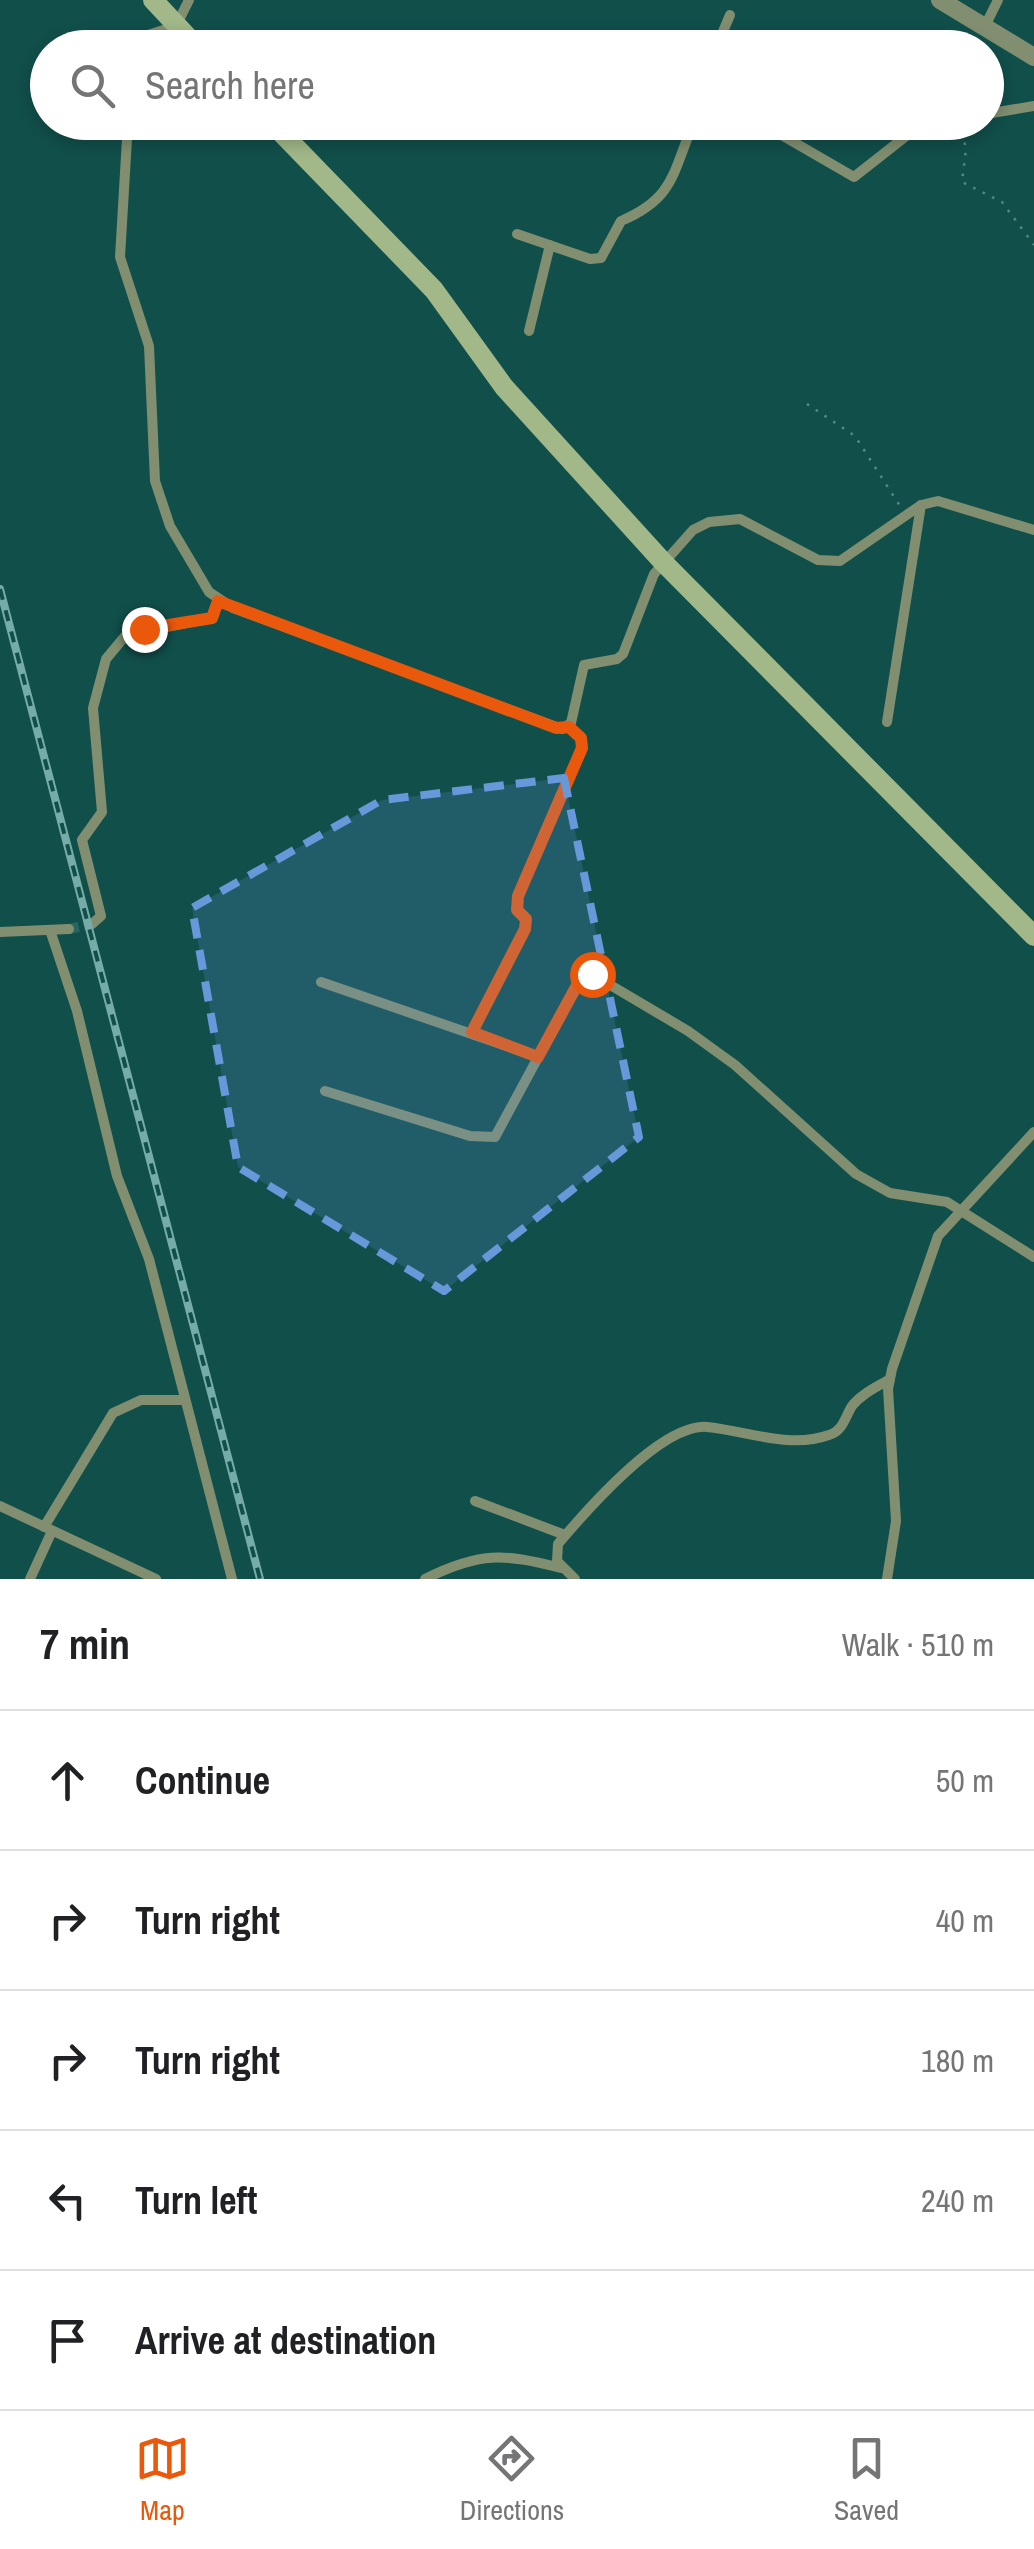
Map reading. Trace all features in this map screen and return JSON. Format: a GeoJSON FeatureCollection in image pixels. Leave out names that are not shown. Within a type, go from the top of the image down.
{"type":"FeatureCollection","features":[{"type":"Feature","properties":{"kind":"main road"},"geometry":{"type":"LineString","coordinates":[[154,0],[180,30]]}},
{"type":"Feature","properties":{"kind":"main road"},"geometry":{"type":"LineString","coordinates":[[288,140],[434,290],[504,387],[663,562],[1034,936]]}},
{"type":"Feature","properties":{"kind":"street"},"geometry":{"type":"LineString","coordinates":[[164,30],[176,26],[190,0]]}},
{"type":"Feature","properties":{"kind":"street"},"geometry":{"type":"LineString","coordinates":[[940,0],[992,30]]}},
{"type":"Feature","properties":{"kind":"street"},"geometry":{"type":"LineString","coordinates":[[986,26],[998,0]]}},
{"type":"Feature","properties":{"kind":"street"},"geometry":{"type":"LineString","coordinates":[[724,30],[730,15]]}},
{"type":"Feature","properties":{"kind":"street"},"geometry":{"type":"LineString","coordinates":[[1004,38],[1034,57]]}},
{"type":"Feature","properties":{"kind":"street"},"geometry":{"type":"LineString","coordinates":[[1004,111],[1034,106]]}},
{"type":"Feature","properties":{"kind":"street"},"geometry":{"type":"LineString","coordinates":[[127,140],[120,257],[149,346],[155,481],[170,526],[218,601],[556,728],[569,727],[584,664],[617,660],[623,654],[647,588],[663,562],[693,530],[723,518],[754,524],[818,560],[840,562],[921,505],[938,501],[1034,530]]}},
{"type":"Feature","properties":{"kind":"street"},"geometry":{"type":"LineString","coordinates":[[517,234],[590,259],[601,258],[621,221],[647,212],[660,199],[686,140]]}},
{"type":"Feature","properties":{"kind":"street"},"geometry":{"type":"LineString","coordinates":[[790,140],[854,178],[901,140]]}},
{"type":"Feature","properties":{"kind":"street"},"geometry":{"type":"LineString","coordinates":[[529,330],[550,245]]}},
{"type":"Feature","properties":{"kind":"street"},"geometry":{"type":"LineString","coordinates":[[888,722],[921,505]]}},
{"type":"Feature","properties":{"kind":"street"},"geometry":{"type":"LineString","coordinates":[[92,924],[101,916],[82,840],[102,812],[93,708],[101,670],[114,646],[126,635],[212,618],[218,601]]}},
{"type":"Feature","properties":{"kind":"street"},"geometry":{"type":"LineString","coordinates":[[0,932],[69,929]]}},
{"type":"Feature","properties":{"kind":"street"},"geometry":{"type":"LineString","coordinates":[[50,930],[77,1012],[117,1176],[149,1258],[232,1579]]}},
{"type":"Feature","properties":{"kind":"street"},"geometry":{"type":"LineString","coordinates":[[325,1090],[488,1138],[504,1127],[582,976],[592,974],[688,1031],[756,1082],[856,1174],[890,1193],[932,1197],[962,1209],[1034,1257]]}},
{"type":"Feature","properties":{"kind":"street"},"geometry":{"type":"LineString","coordinates":[[322,982],[538,1057]]}},
{"type":"Feature","properties":{"kind":"street"},"geometry":{"type":"LineString","coordinates":[[887,1579],[896,1521],[890,1379],[932,1249],[962,1209],[1034,1132]]}},
{"type":"Feature","properties":{"kind":"street"},"geometry":{"type":"LineString","coordinates":[[561,1568],[556,1549],[566,1536],[642,1458],[685,1431],[704,1427],[781,1440],[830,1436],[841,1427],[855,1402],[890,1379]]}},
{"type":"Feature","properties":{"kind":"street"},"geometry":{"type":"LineString","coordinates":[[30,1579],[48,1529],[114,1413],[141,1400],[184,1400]]}},
{"type":"Feature","properties":{"kind":"street"},"geometry":{"type":"LineString","coordinates":[[474,1501],[566,1536]]}},
{"type":"Feature","properties":{"kind":"street"},"geometry":{"type":"LineString","coordinates":[[0,1506],[156,1579]]}},
{"type":"Feature","properties":{"kind":"street"},"geometry":{"type":"LineString","coordinates":[[424,1579],[462,1561],[492,1555],[561,1568],[575,1579]]}},
{"type":"Feature","properties":{"kind":"path"},"geometry":{"type":"LineString","coordinates":[[964,140],[962,182],[1002,202],[1034,245]]}},
{"type":"Feature","properties":{"kind":"path"},"geometry":{"type":"LineString","coordinates":[[807,404],[855,436],[906,515]]}},
{"type":"Feature","properties":{"kind":"path"},"geometry":{"type":"LineString","coordinates":[[472,1032],[525,929],[526,919],[517,910],[518,896],[582,748],[581,738],[569,727]]}},
{"type":"Feature","properties":{"kind":"highlighted area"},"geometry":{"type":"Polygon","coordinates":[[[564,778],[639,1137],[444,1291],[238,1167],[192,908],[382,800],[564,778]]]}},
{"type":"Feature","properties":{"kind":"tunnel"},"geometry":{"type":"LineString","coordinates":[[69,929],[92,924]]}},
{"type":"Feature","properties":{"kind":"railway"},"geometry":{"type":"LineString","coordinates":[[0,589],[260,1579]]}},
{"type":"Feature","properties":{"kind":"route"},"geometry":{"type":"LineString","coordinates":[[144,629],[212,618],[216,616],[218,601],[556,728],[569,727],[581,738],[582,748],[516,902],[527,924],[472,1032],[538,1057],[582,976],[592,974]]}}]}
